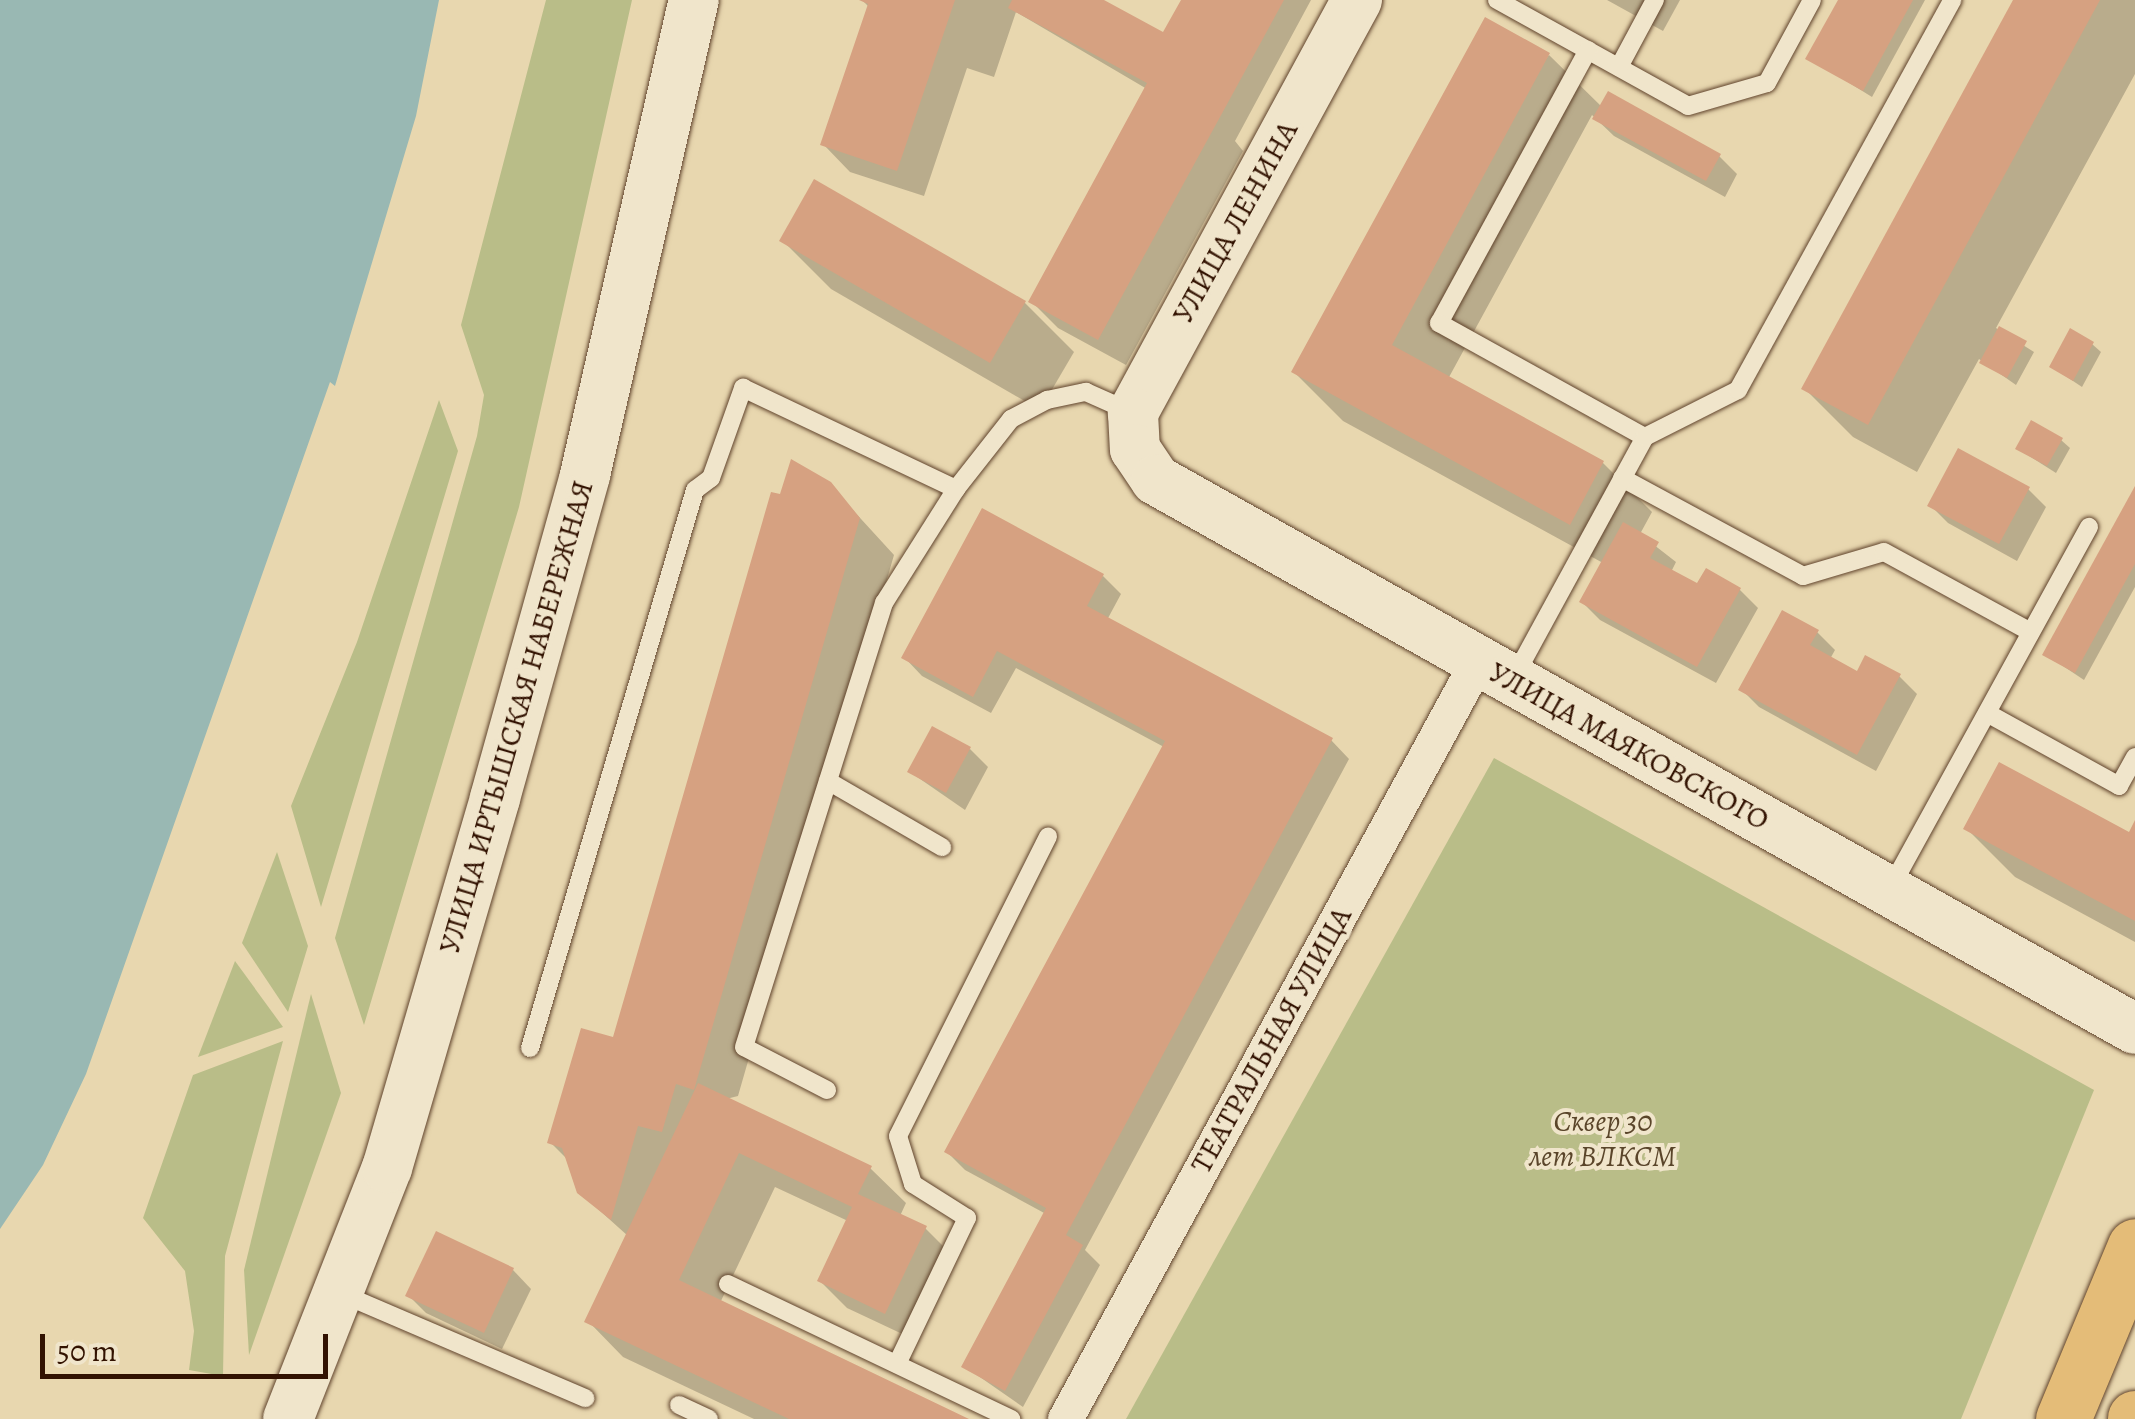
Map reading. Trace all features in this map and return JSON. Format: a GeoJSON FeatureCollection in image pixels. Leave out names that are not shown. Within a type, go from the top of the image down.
{"type":"FeatureCollection","features":[{"type":"Feature","properties":{"kind":"main road","name":"УЛИЦА ИРТЫШСКАЯ НАБЕРЕЖНАЯ"},"geometry":{"type":"LineString","coordinates":[[288,1419],[387,1168],[585,475],[694,0]]}},
{"type":"Feature","properties":{"kind":"main road","name":"УЛИЦА ЛЕНИНА"},"geometry":{"type":"LineString","coordinates":[[1134,431],[1357,0]]}},
{"type":"Feature","properties":{"kind":"main road","name":"УЛИЦА МАЯКОВСКОГО"},"geometry":{"type":"LineString","coordinates":[[1134,431],[1156,480],[1208,514],[2135,1029]]}},
{"type":"Feature","properties":{"kind":"main road"},"geometry":{"type":"LineString","coordinates":[[2062,1419],[2135,1246]]}},
{"type":"Feature","properties":{"kind":"street","name":"ТЕАТРАЛЬНАЯ УЛИЦА"},"geometry":{"type":"LineString","coordinates":[[1065,1419],[1494,672]]}},
{"type":"Feature","properties":{"kind":"lane"},"geometry":{"type":"LineString","coordinates":[[1497,0],[1688,106],[1767,83],[1812,0]]}},
{"type":"Feature","properties":{"kind":"lane"},"geometry":{"type":"LineString","coordinates":[[1618,67],[1655,0]]}},
{"type":"Feature","properties":{"kind":"lane"},"geometry":{"type":"LineString","coordinates":[[1494,672],[1622,478],[1645,436],[1738,390],[1952,0]]}},
{"type":"Feature","properties":{"kind":"lane"},"geometry":{"type":"LineString","coordinates":[[1588,50],[1439,323],[1645,436]]}},
{"type":"Feature","properties":{"kind":"lane"},"geometry":{"type":"LineString","coordinates":[[530,1048],[695,490],[711,478],[743,388],[956,490]]}},
{"type":"Feature","properties":{"kind":"lane"},"geometry":{"type":"LineString","coordinates":[[827,1090],[744,1047],[884,603],[956,490],[1011,419],[1047,400],[1086,392],[1134,431]]}},
{"type":"Feature","properties":{"kind":"lane"},"geometry":{"type":"LineString","coordinates":[[1622,478],[1804,576],[1884,552],[2031,632]]}},
{"type":"Feature","properties":{"kind":"lane"},"geometry":{"type":"LineString","coordinates":[[1889,892],[2089,527]]}},
{"type":"Feature","properties":{"kind":"lane"},"geometry":{"type":"LineString","coordinates":[[1986,713],[2119,786],[2135,757]]}},
{"type":"Feature","properties":{"kind":"lane"},"geometry":{"type":"LineString","coordinates":[[828,781],[942,847]]}},
{"type":"Feature","properties":{"kind":"lane"},"geometry":{"type":"LineString","coordinates":[[898,1364],[967,1218],[914,1184],[898,1136],[1048,837]]}},
{"type":"Feature","properties":{"kind":"lane"},"geometry":{"type":"LineString","coordinates":[[728,1284],[1011,1419]]}},
{"type":"Feature","properties":{"kind":"lane"},"geometry":{"type":"LineString","coordinates":[[340,1293],[585,1398]]}},
{"type":"Feature","properties":{"kind":"lane"},"geometry":{"type":"LineString","coordinates":[[679,1405],[708,1419]]}},
{"type":"Feature","properties":{"kind":"green space"},"geometry":{"type":"Polygon","coordinates":[[[546,0],[632,0],[519,507],[364,1025],[335,938],[477,436],[484,395],[461,325],[546,0]]]}},
{"type":"Feature","properties":{"kind":"green space"},"geometry":{"type":"Polygon","coordinates":[[[439,400],[458,451],[321,907],[291,806],[357,642],[439,400]]]}},
{"type":"Feature","properties":{"kind":"green space","name":"Сквер 30 лет ВЛКСМ"},"geometry":{"type":"Polygon","coordinates":[[[1494,758],[2094,1090],[1961,1419],[1126,1419],[1494,758]]]}},
{"type":"Feature","properties":{"kind":"green space"},"geometry":{"type":"Polygon","coordinates":[[[277,852],[308,946],[288,1012],[242,943],[277,852]]]}},
{"type":"Feature","properties":{"kind":"green space"},"geometry":{"type":"Polygon","coordinates":[[[235,961],[283,1027],[198,1057],[235,961]]]}},
{"type":"Feature","properties":{"kind":"green space"},"geometry":{"type":"Polygon","coordinates":[[[311,994],[341,1093],[249,1355],[244,1270],[311,994]]]}},
{"type":"Feature","properties":{"kind":"green space"},"geometry":{"type":"Polygon","coordinates":[[[283,1041],[225,1256],[223,1376],[189,1370],[194,1331],[185,1271],[143,1218],[193,1075],[283,1041]]]}},
{"type":"Feature","properties":{"kind":"water"},"geometry":{"type":"Polygon","coordinates":[[[0,0],[439,0],[416,116],[335,386],[330,382],[86,1074],[43,1165],[0,1229],[0,0]]]}},
{"type":"Feature","properties":{"kind":"building"},"geometry":{"type":"Polygon","coordinates":[[[859,0],[955,0],[897,171],[820,145],[868,4],[859,0]]]}},
{"type":"Feature","properties":{"kind":"building"},"geometry":{"type":"Polygon","coordinates":[[[1012,0],[1104,0],[1163,32],[1181,0],[1284,0],[1098,340],[1028,302],[1147,83],[1008,8],[1012,0]]]}},
{"type":"Feature","properties":{"kind":"building"},"geometry":{"type":"Polygon","coordinates":[[[1838,0],[1913,0],[1863,91],[1805,59],[1838,0]]]}},
{"type":"Feature","properties":{"kind":"building"},"geometry":{"type":"Polygon","coordinates":[[[2013,0],[2100,0],[1868,425],[1801,389],[2013,0]]]}},
{"type":"Feature","properties":{"kind":"building"},"geometry":{"type":"Polygon","coordinates":[[[1485,17],[1550,53],[1392,345],[1604,461],[1570,525],[1291,372],[1485,17]]]}},
{"type":"Feature","properties":{"kind":"building"},"geometry":{"type":"Polygon","coordinates":[[[1608,91],[1721,154],[1706,181],[1592,119],[1608,91]]]}},
{"type":"Feature","properties":{"kind":"building"},"geometry":{"type":"Polygon","coordinates":[[[814,179],[1026,301],[990,363],[779,241],[814,179]]]}},
{"type":"Feature","properties":{"kind":"building"},"geometry":{"type":"Polygon","coordinates":[[[1999,326],[2027,341],[2007,378],[1979,363],[1999,326]]]}},
{"type":"Feature","properties":{"kind":"building"},"geometry":{"type":"Polygon","coordinates":[[[2070,328],[2094,342],[2073,381],[2049,367],[2070,328]]]}},
{"type":"Feature","properties":{"kind":"building"},"geometry":{"type":"Polygon","coordinates":[[[2031,420],[2063,438],[2047,466],[2015,449],[2031,420]]]}},
{"type":"Feature","properties":{"kind":"building"},"geometry":{"type":"Polygon","coordinates":[[[1958,448],[2030,487],[1999,544],[1927,506],[1958,448]]]}},
{"type":"Feature","properties":{"kind":"building"},"geometry":{"type":"Polygon","coordinates":[[[791,459],[831,482],[860,518],[694,1090],[676,1084],[662,1132],[638,1126],[611,1220],[577,1193],[562,1148],[547,1143],[581,1028],[613,1037],[771,492],[780,494],[791,459]]]}},
{"type":"Feature","properties":{"kind":"building"},"geometry":{"type":"Polygon","coordinates":[[[2135,486],[2135,564],[2075,673],[2042,655],[2135,486]]]}},
{"type":"Feature","properties":{"kind":"building"},"geometry":{"type":"Polygon","coordinates":[[[982,508],[1104,574],[1087,606],[1333,738],[1066,1235],[1083,1245],[1005,1391],[961,1367],[1046,1208],[944,1152],[1165,741],[997,651],[973,697],[901,658],[982,508]]]}},
{"type":"Feature","properties":{"kind":"building"},"geometry":{"type":"Polygon","coordinates":[[[1623,522],[1659,542],[1650,558],[1697,583],[1706,568],[1741,588],[1697,667],[1579,602],[1623,522]]]}},
{"type":"Feature","properties":{"kind":"building"},"geometry":{"type":"Polygon","coordinates":[[[1782,610],[1819,630],[1810,645],[1857,671],[1865,655],[1901,674],[1857,755],[1738,690],[1782,610]]]}},
{"type":"Feature","properties":{"kind":"building"},"geometry":{"type":"Polygon","coordinates":[[[932,726],[971,747],[946,793],[907,772],[932,726]]]}},
{"type":"Feature","properties":{"kind":"building"},"geometry":{"type":"Polygon","coordinates":[[[1999,762],[2129,832],[2135,820],[2135,921],[1963,829],[1999,762]]]}},
{"type":"Feature","properties":{"kind":"building"},"geometry":{"type":"Polygon","coordinates":[[[698,1083],[872,1166],[858,1194],[927,1226],[885,1314],[817,1281],[852,1207],[739,1153],[679,1280],[969,1419],[789,1419],[584,1322],[698,1083]]]}},
{"type":"Feature","properties":{"kind":"building"},"geometry":{"type":"Polygon","coordinates":[[[436,1231],[514,1268],[484,1333],[405,1296],[436,1231]]]}}]}
